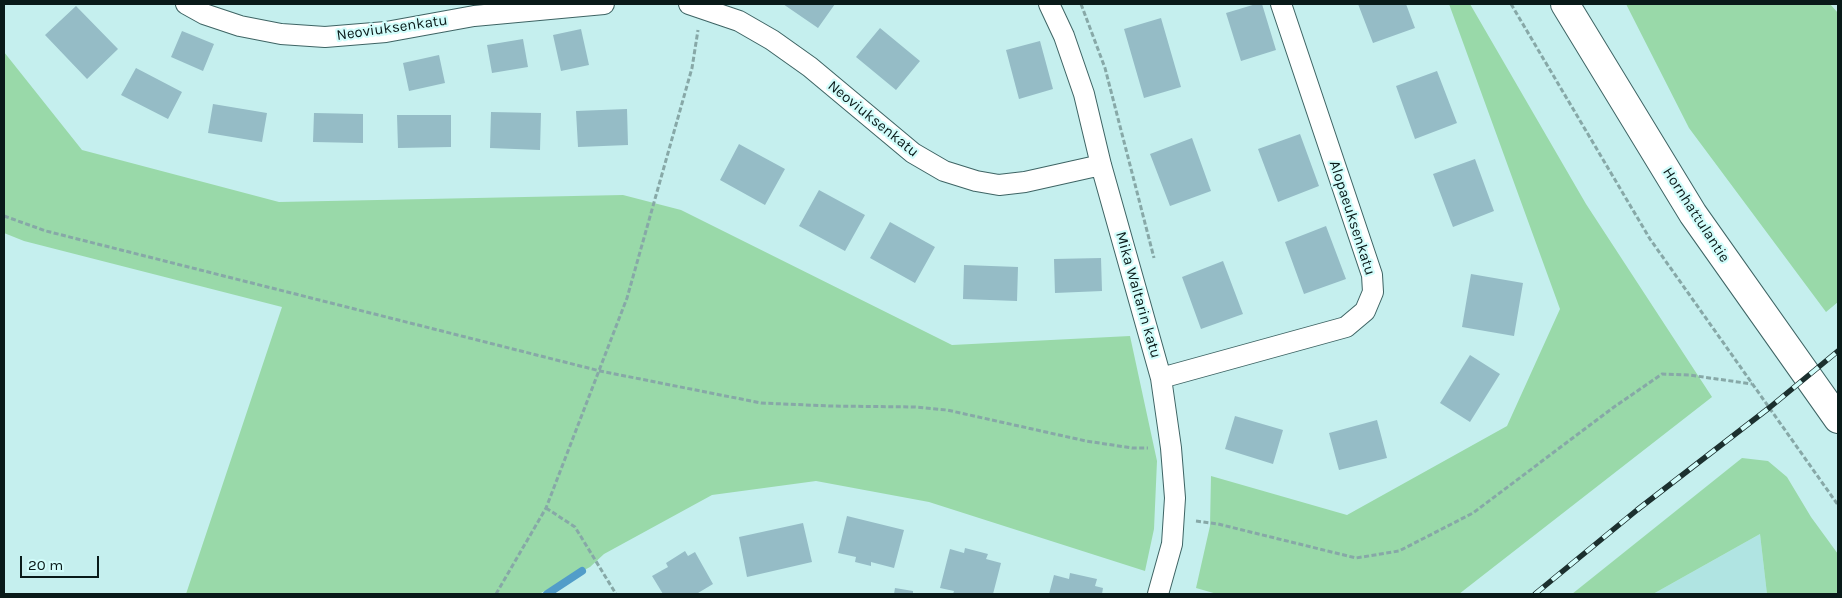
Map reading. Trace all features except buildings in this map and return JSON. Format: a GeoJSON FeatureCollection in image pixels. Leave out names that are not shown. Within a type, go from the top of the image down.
{"type":"FeatureCollection","features":[{"type":"Feature","properties":{"kind":"street","name":"Neoviuksenkatu"},"geometry":{"type":"LineString","coordinates":[[186,4],[204,14],[240,26],[281,34],[325,37],[386,32],[474,10],[604,4]]}},
{"type":"Feature","properties":{"kind":"street","name":"Mika Waltarin katu"},"geometry":{"type":"LineString","coordinates":[[1049,4],[1064,36],[1084,94],[1101,165],[1161,378],[1171,448],[1175,498],[1172,544],[1158,594]]}},
{"type":"Feature","properties":{"kind":"street","name":"Alopaeuksenkatu"},"geometry":{"type":"LineString","coordinates":[[1161,378],[1346,327],[1365,311],[1373,292],[1372,275],[1281,4]]}},
{"type":"Feature","properties":{"kind":"street","name":"Hornhattulantie"},"geometry":{"type":"LineString","coordinates":[[1565,4],[1693,214],[1838,420]]}},
{"type":"Feature","properties":{"kind":"street","name":"Neoviuksenkatu"},"geometry":{"type":"LineString","coordinates":[[695,6],[738,21],[772,40],[810,67],[913,153],[944,171],[976,181],[999,185],[1025,182],[1101,165]]}},
{"type":"Feature","properties":{"kind":"path"},"geometry":{"type":"LineString","coordinates":[[1511,4],[1650,239],[1838,505]]}},
{"type":"Feature","properties":{"kind":"path"},"geometry":{"type":"LineString","coordinates":[[496,594],[546,508],[627,298],[692,68],[695,6]]}},
{"type":"Feature","properties":{"kind":"path"},"geometry":{"type":"LineString","coordinates":[[4,216],[46,231],[600,371],[761,403],[915,407],[947,410],[1132,448],[1171,448]]}},
{"type":"Feature","properties":{"kind":"path"},"geometry":{"type":"LineString","coordinates":[[1194,520],[1218,524],[1356,558],[1399,551],[1473,513],[1662,374],[1689,375],[1752,384]]}},
{"type":"Feature","properties":{"kind":"path"},"geometry":{"type":"LineString","coordinates":[[546,508],[575,527],[616,594]]}},
{"type":"Feature","properties":{"kind":"shaded area"},"geometry":{"type":"Polygon","coordinates":[[[1760,534],[1767,594],[1653,594],[1760,534]]]}},
{"type":"Feature","properties":{"kind":"green space"},"geometry":{"type":"Polygon","coordinates":[[[1449,4],[1470,4],[1586,204],[1712,397],[1459,594],[1217,594],[1196,588],[1210,526],[1211,476],[1347,515],[1507,426],[1560,309],[1449,4]]]}},
{"type":"Feature","properties":{"kind":"green space"},"geometry":{"type":"Polygon","coordinates":[[[1626,4],[1830,4],[1838,13],[1838,302],[1826,312],[1689,128],[1626,4]]]}},
{"type":"Feature","properties":{"kind":"green space"},"geometry":{"type":"Polygon","coordinates":[[[4,52],[82,150],[279,202],[623,195],[681,210],[952,345],[1130,336],[1157,461],[1154,529],[1145,571],[929,502],[816,481],[712,495],[604,554],[590,567],[539,594],[186,594],[282,307],[24,241],[4,233],[4,52]]]}},
{"type":"Feature","properties":{"kind":"green space"},"geometry":{"type":"Polygon","coordinates":[[[1742,458],[1768,461],[1787,477],[1811,517],[1838,554],[1838,594],[1767,594],[1760,534],[1653,594],[1572,594],[1742,458]]]}},
{"type":"Feature","properties":{"kind":"waterway"},"geometry":{"type":"LineString","coordinates":[[547,594],[582,571]]}},
{"type":"Feature","properties":{"kind":"railway"},"geometry":{"type":"LineString","coordinates":[[1535,594],[1637,510],[1769,408],[1838,351]]}}]}
